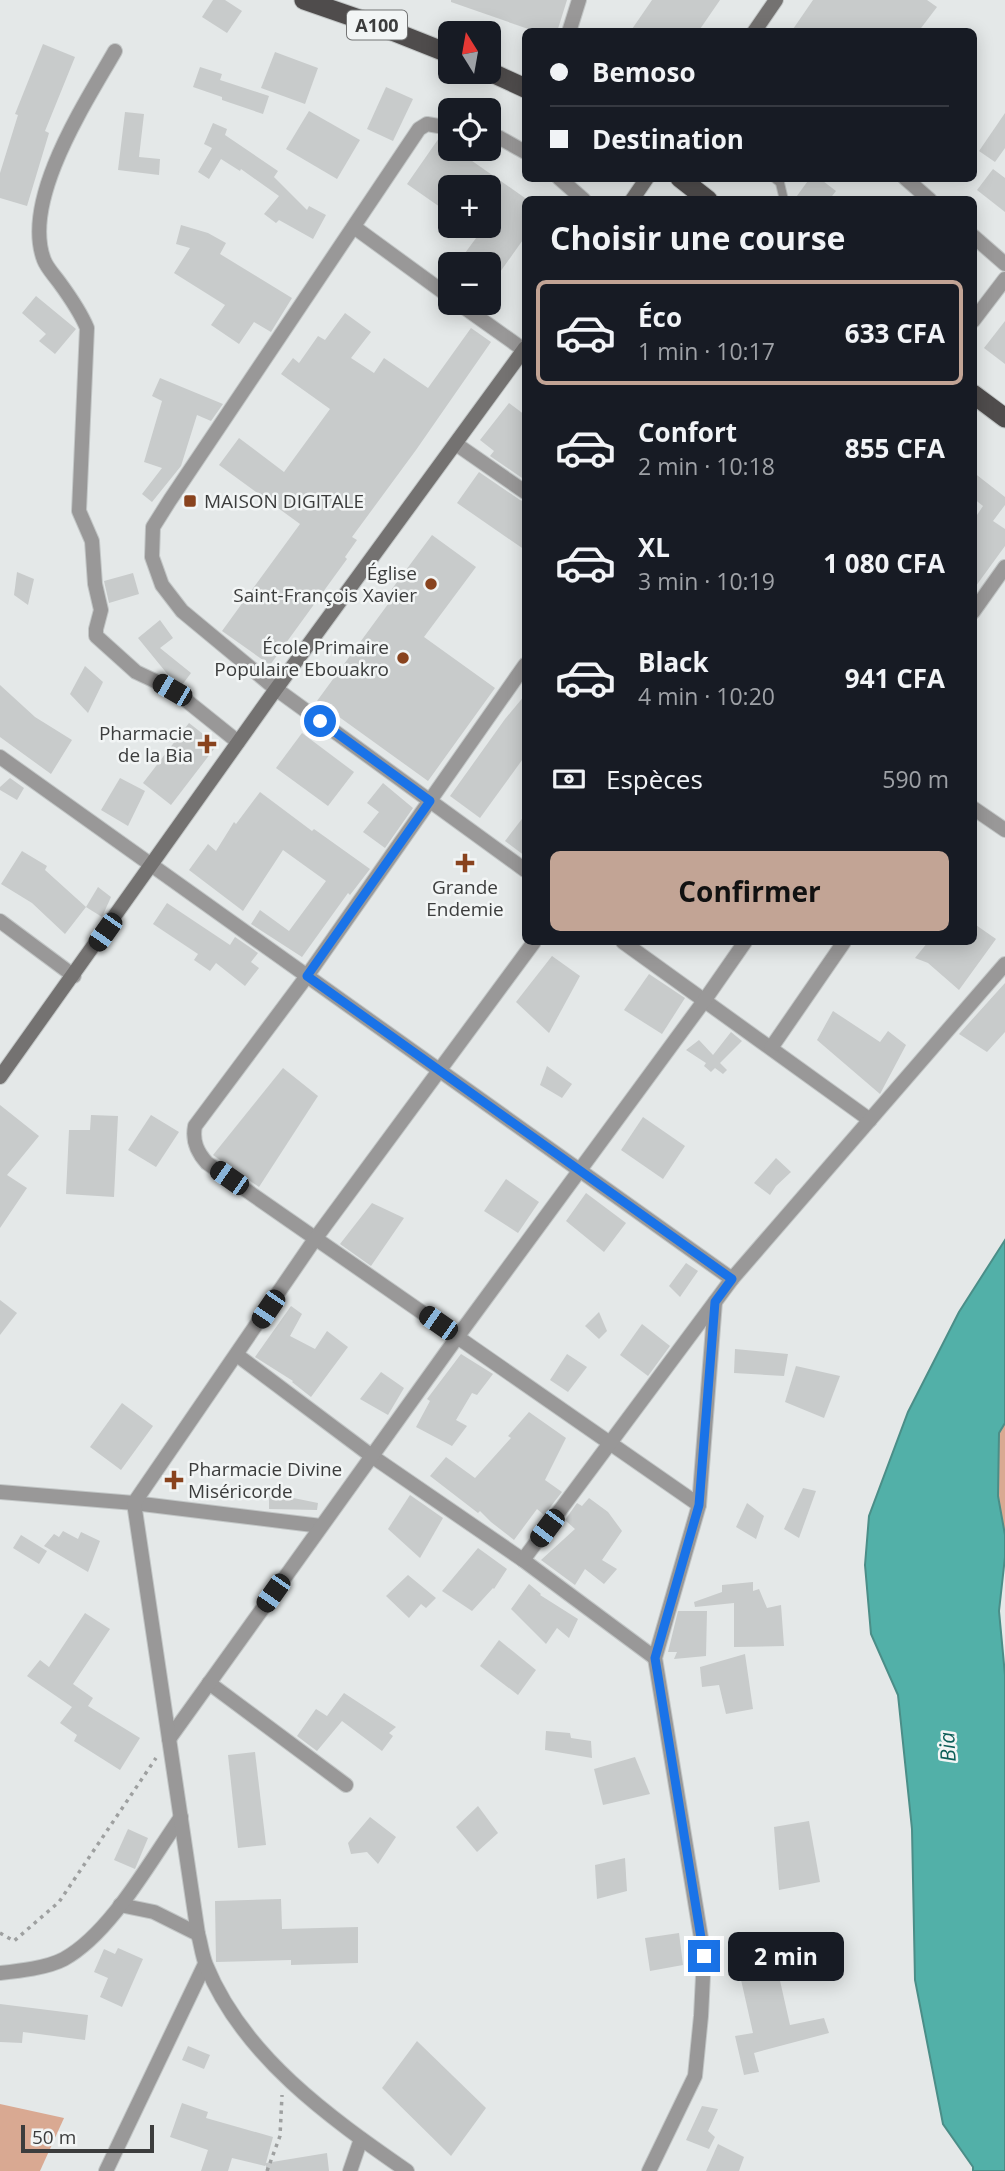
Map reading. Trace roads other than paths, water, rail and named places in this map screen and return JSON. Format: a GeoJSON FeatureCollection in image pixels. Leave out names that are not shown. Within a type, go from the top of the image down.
{"type":"FeatureCollection","features":[{"type":"Feature","properties":{"kind":"highway","name":"A100"},"geometry":{"type":"LineString","coordinates":[[304,0],[438,49]]}},
{"type":"Feature","properties":{"kind":"highway"},"geometry":{"type":"LineString","coordinates":[[501,77],[522,87]]}},
{"type":"Feature","properties":{"kind":"highway"},"geometry":{"type":"LineString","coordinates":[[977,397],[1005,418]]}},
{"type":"Feature","properties":{"kind":"main road"},"geometry":{"type":"LineString","coordinates":[[757,28],[776,0]]}},
{"type":"Feature","properties":{"kind":"main road"},"geometry":{"type":"LineString","coordinates":[[0,1077],[275,689],[522,352]]}},
{"type":"Feature","properties":{"kind":"street"},"geometry":{"type":"LineString","coordinates":[[570,28],[579,0]]}},
{"type":"Feature","properties":{"kind":"street"},"geometry":{"type":"LineString","coordinates":[[115,51],[61,147],[42,206],[40,244],[45,263],[82,316],[87,328],[79,510],[92,541],[95,584],[101,610],[96,636],[136,672],[172,690],[238,743]]}},
{"type":"Feature","properties":{"kind":"street"},"geometry":{"type":"LineString","coordinates":[[438,126],[427,124],[419,129],[153,527],[152,557],[162,584],[182,611],[275,689],[522,868]]}},
{"type":"Feature","properties":{"kind":"street"},"geometry":{"type":"LineString","coordinates":[[501,139],[522,150]]}},
{"type":"Feature","properties":{"kind":"street"},"geometry":{"type":"LineString","coordinates":[[564,182],[579,196]]}},
{"type":"Feature","properties":{"kind":"street"},"geometry":{"type":"LineString","coordinates":[[910,182],[925,196]]}},
{"type":"Feature","properties":{"kind":"street"},"geometry":{"type":"LineString","coordinates":[[354,227],[438,287]]}},
{"type":"Feature","properties":{"kind":"street"},"geometry":{"type":"LineString","coordinates":[[977,240],[1005,264]]}},
{"type":"Feature","properties":{"kind":"street"},"geometry":{"type":"LineString","coordinates":[[977,316],[1005,279]]}},
{"type":"Feature","properties":{"kind":"street"},"geometry":{"type":"LineString","coordinates":[[475,315],[522,348]]}},
{"type":"Feature","properties":{"kind":"street"},"geometry":{"type":"LineString","coordinates":[[456,444],[522,490]]}},
{"type":"Feature","properties":{"kind":"street"},"geometry":{"type":"LineString","coordinates":[[977,606],[1005,567]]}},
{"type":"Feature","properties":{"kind":"street"},"geometry":{"type":"LineString","coordinates":[[522,669],[307,976],[195,1126],[193,1135],[196,1147],[207,1163],[699,1505]]}},
{"type":"Feature","properties":{"kind":"street"},"geometry":{"type":"LineString","coordinates":[[0,757],[732,1279]]}},
{"type":"Feature","properties":{"kind":"street"},"geometry":{"type":"LineString","coordinates":[[977,811],[1005,830]]}},
{"type":"Feature","properties":{"kind":"street"},"geometry":{"type":"LineString","coordinates":[[0,921],[74,976]]}},
{"type":"Feature","properties":{"kind":"street"},"geometry":{"type":"LineString","coordinates":[[407,2171],[361,2139],[283,2076],[226,2004],[205,1964],[198,1934],[134,1503],[316,1240],[532,945]]}},
{"type":"Feature","properties":{"kind":"street"},"geometry":{"type":"LineString","coordinates":[[169,1739],[743,945]]}},
{"type":"Feature","properties":{"kind":"street"},"geometry":{"type":"LineString","coordinates":[[771,1048],[842,945]]}},
{"type":"Feature","properties":{"kind":"street"},"geometry":{"type":"LineString","coordinates":[[640,946],[704,1001],[870,1120]]}},
{"type":"Feature","properties":{"kind":"street"},"geometry":{"type":"LineString","coordinates":[[523,1560],[732,1279],[1005,964]]}},
{"type":"Feature","properties":{"kind":"street"},"geometry":{"type":"LineString","coordinates":[[649,2171],[695,2076],[701,2016],[704,1956],[655,1658],[699,1505],[715,1302]]}},
{"type":"Feature","properties":{"kind":"street"},"geometry":{"type":"LineString","coordinates":[[237,1355],[373,1457],[523,1560],[655,1658]]}},
{"type":"Feature","properties":{"kind":"street"},"geometry":{"type":"LineString","coordinates":[[0,1492],[134,1503],[321,1526]]}},
{"type":"Feature","properties":{"kind":"street"},"geometry":{"type":"LineString","coordinates":[[209,1683],[346,1785]]}},
{"type":"Feature","properties":{"kind":"street"},"geometry":{"type":"LineString","coordinates":[[0,1973],[62,1961],[89,1941],[120,1905],[181,1817]]}},
{"type":"Feature","properties":{"kind":"street"},"geometry":{"type":"LineString","coordinates":[[120,1905],[154,1912],[198,1934]]}},
{"type":"Feature","properties":{"kind":"street"},"geometry":{"type":"LineString","coordinates":[[106,2171],[205,1964]]}},
{"type":"Feature","properties":{"kind":"street"},"geometry":{"type":"LineString","coordinates":[[350,2171],[361,2139]]}},
{"type":"Feature","properties":{"kind":"water","name":"Bia"},"geometry":{"type":"Polygon","coordinates":[[[1005,1240],[1005,1423],[999,1433],[998,1496],[1005,1535],[999,1611],[1005,1675],[1005,2171],[973,2171],[973,2167],[943,2124],[915,1980],[912,1829],[898,1695],[871,1634],[865,1565],[869,1516],[908,1412],[959,1312],[1005,1240]]]}},
{"type":"Feature","properties":{"kind":"place","name":"MAISON DIGITALE"},"geometry":{"type":"Point","coordinates":[190,501]}},
{"type":"Feature","properties":{"kind":"place","name":"Église Saint-François Xavier"},"geometry":{"type":"Point","coordinates":[431,584]}},
{"type":"Feature","properties":{"kind":"place","name":"École Primaire Populaire Ebouakro"},"geometry":{"type":"Point","coordinates":[403,658]}},
{"type":"Feature","properties":{"kind":"place","name":"Pharmacie de la Bia"},"geometry":{"type":"Point","coordinates":[207,744]}},
{"type":"Feature","properties":{"kind":"place","name":"Grande Endemie"},"geometry":{"type":"Point","coordinates":[465,863]}},
{"type":"Feature","properties":{"kind":"place","name":"Pharmacie Divine Miséricorde"},"geometry":{"type":"Point","coordinates":[174,1480]}}]}
